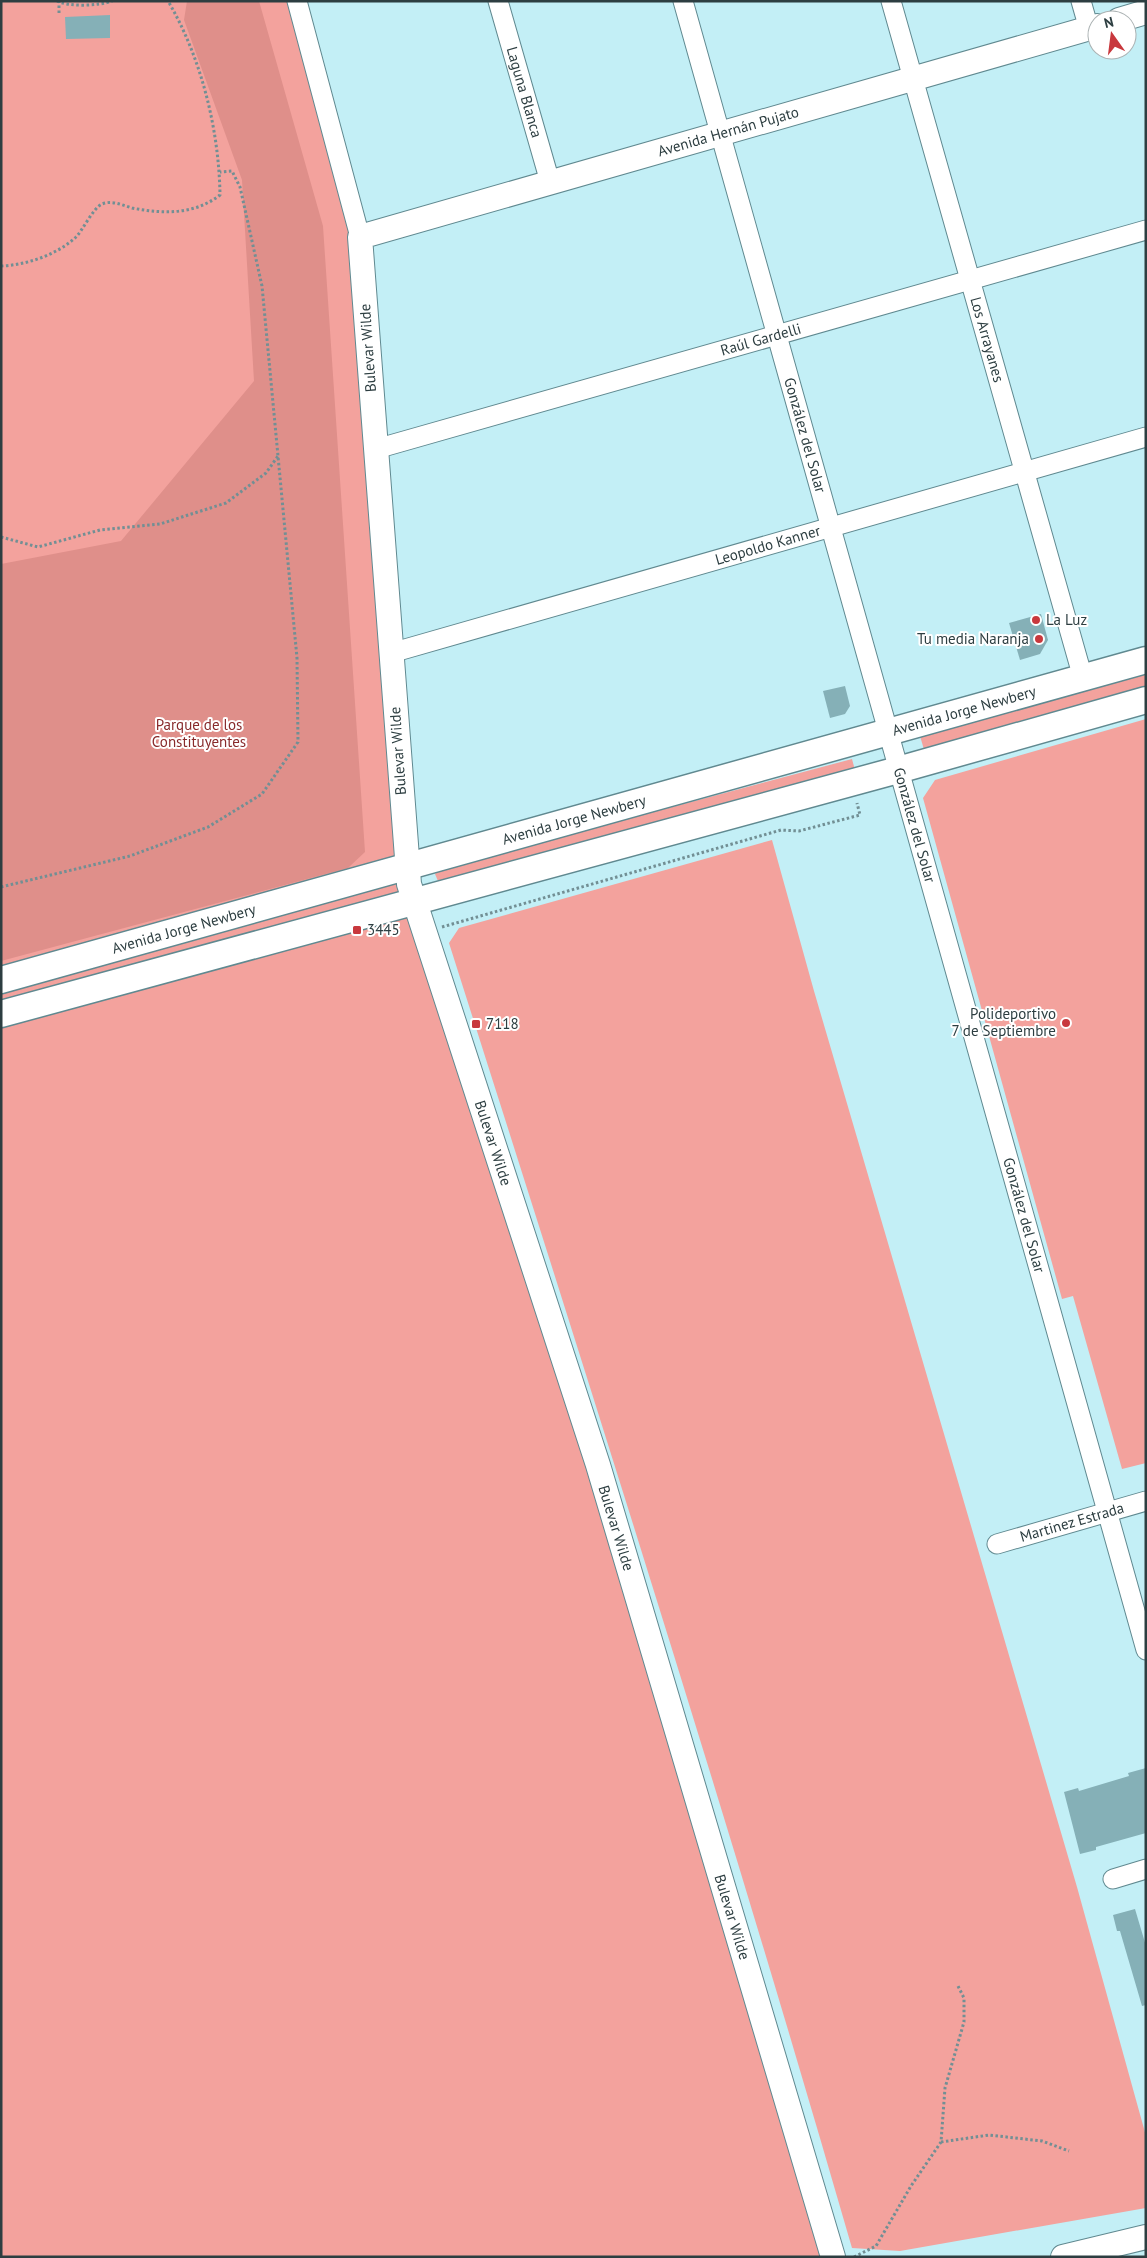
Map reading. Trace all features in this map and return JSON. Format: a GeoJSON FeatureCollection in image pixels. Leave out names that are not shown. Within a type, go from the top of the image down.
{"type":"FeatureCollection","features":[{"type":"Feature","properties":{"kind":"main road","name":"Avenida Jorge Newbery"},"geometry":{"type":"LineString","coordinates":[[1,980],[887,734],[1146,660]]}},
{"type":"Feature","properties":{"kind":"main road"},"geometry":{"type":"LineString","coordinates":[[1,1014],[898,770],[1146,700]]}},
{"type":"Feature","properties":{"kind":"street","name":"Bulevar Wilde"},"geometry":{"type":"LineString","coordinates":[[297,1],[360,237],[406,866],[415,902],[598,1465],[832,2257]]}},
{"type":"Feature","properties":{"kind":"street","name":"Laguna Blanca"},"geometry":{"type":"LineString","coordinates":[[498,1],[550,182]]}},
{"type":"Feature","properties":{"kind":"street","name":"González del Solar"},"geometry":{"type":"LineString","coordinates":[[683,1],[887,734],[1146,1650]]}},
{"type":"Feature","properties":{"kind":"street","name":"Los Arrayanes"},"geometry":{"type":"LineString","coordinates":[[891,1],[1083,678]]}},
{"type":"Feature","properties":{"kind":"street"},"geometry":{"type":"LineString","coordinates":[[1081,1],[1087,14]]}},
{"type":"Feature","properties":{"kind":"street","name":"Avenida Hernán Pujato"},"geometry":{"type":"LineString","coordinates":[[360,237],[1087,30]]}},
{"type":"Feature","properties":{"kind":"street","name":"Raúl Gardelli"},"geometry":{"type":"LineString","coordinates":[[376,449],[1146,230]]}},
{"type":"Feature","properties":{"kind":"street","name":"Leopoldo Kanner"},"geometry":{"type":"LineString","coordinates":[[391,653],[1146,437]]}},
{"type":"Feature","properties":{"kind":"street","name":"Martinez Estrada"},"geometry":{"type":"LineString","coordinates":[[996,1544],[1146,1501]]}},
{"type":"Feature","properties":{"kind":"street"},"geometry":{"type":"LineString","coordinates":[[1113,1879],[1146,1869]]}},
{"type":"Feature","properties":{"kind":"street"},"geometry":{"type":"LineString","coordinates":[[1063,2257],[1146,2237]]}},
{"type":"Feature","properties":{"kind":"path"},"geometry":{"type":"LineString","coordinates":[[59,13],[58,2],[89,5],[105,4],[112,1]]}},
{"type":"Feature","properties":{"kind":"path"},"geometry":{"type":"LineString","coordinates":[[1,266],[14,265],[49,255],[75,238],[100,205],[111,202],[154,212],[183,211],[207,205],[220,195],[218,150],[205,88],[178,18],[168,1]]}},
{"type":"Feature","properties":{"kind":"path"},"geometry":{"type":"LineString","coordinates":[[1,886],[130,856],[208,827],[262,794],[298,742],[297,658],[280,494],[279,455],[262,286],[240,187],[232,171],[220,172]]}},
{"type":"Feature","properties":{"kind":"path"},"geometry":{"type":"LineString","coordinates":[[1,538],[38,546],[100,530],[160,524],[226,503],[266,473],[279,455]]}},
{"type":"Feature","properties":{"kind":"path"},"geometry":{"type":"LineString","coordinates":[[437,929],[781,830],[799,831],[860,815]]}},
{"type":"Feature","properties":{"kind":"path"},"geometry":{"type":"LineString","coordinates":[[854,2257],[876,2246],[911,2186],[942,2142],[945,2088],[964,2022],[964,1998],[957,1984]]}},
{"type":"Feature","properties":{"kind":"path"},"geometry":{"type":"LineString","coordinates":[[942,2142],[989,2135],[1042,2141],[1069,2151]]}},
{"type":"Feature","properties":{"kind":"green space","name":"Parque de los Constituyentes"},"geometry":{"type":"Polygon","coordinates":[[[1,1],[297,1],[360,237],[406,867],[833,2257],[1,2257],[1,1]]]}},
{"type":"Feature","properties":{"kind":"green space","name":"Parque de los Constituyentes"},"geometry":{"type":"Polygon","coordinates":[[[187,1],[259,1],[323,226],[365,852],[348,868],[1,961],[1,564],[121,541],[254,381],[242,180],[184,20],[187,1]]]}},
{"type":"Feature","properties":{"kind":"green space"},"geometry":{"type":"Polygon","coordinates":[[[1146,672],[1146,690],[925,753],[920,736],[1146,672]]]}},
{"type":"Feature","properties":{"kind":"green space","name":"Polideportivo 7 de Septiembre"},"geometry":{"type":"Polygon","coordinates":[[[1146,719],[1146,1463],[1122,1469],[1073,1296],[1062,1299],[923,798],[935,780],[1146,719]]]}},
{"type":"Feature","properties":{"kind":"green space"},"geometry":{"type":"Polygon","coordinates":[[[852,759],[856,774],[444,883],[438,881],[435,874],[440,869],[852,759]]]}},
{"type":"Feature","properties":{"kind":"green space"},"geometry":{"type":"Polygon","coordinates":[[[772,840],[814,991],[1077,1887],[1146,2136],[1146,2208],[900,2251],[852,2248],[706,1757],[449,943],[459,928],[772,840]]]}},
{"type":"Feature","properties":{"kind":"building"},"geometry":{"type":"Polygon","coordinates":[[[110,15],[110,38],[66,39],[65,17],[110,15]]]}},
{"type":"Feature","properties":{"kind":"building"},"geometry":{"type":"Polygon","coordinates":[[[1041,614],[1048,640],[1040,654],[1020,660],[1009,623],[1041,614]]]}},
{"type":"Feature","properties":{"kind":"building"},"geometry":{"type":"Polygon","coordinates":[[[845,686],[850,706],[845,714],[830,718],[823,691],[845,686]]]}},
{"type":"Feature","properties":{"kind":"building"},"geometry":{"type":"Polygon","coordinates":[[[1146,1768],[1146,1833],[1096,1847],[1096,1850],[1080,1854],[1064,1792],[1078,1788],[1079,1791],[1129,1776],[1128,1773],[1146,1768]]]}},
{"type":"Feature","properties":{"kind":"building"},"geometry":{"type":"Polygon","coordinates":[[[1135,1909],[1146,1946],[1146,2005],[1142,2006],[1120,1931],[1117,1931],[1113,1915],[1135,1909]]]}},
{"type":"Feature","properties":{"kind":"place","name":"La Luz"},"geometry":{"type":"Point","coordinates":[1036,620]}},
{"type":"Feature","properties":{"kind":"place","name":"Tu media Naranja"},"geometry":{"type":"Point","coordinates":[1039,639]}},
{"type":"Feature","properties":{"kind":"place","name":"3445"},"geometry":{"type":"Point","coordinates":[357,930]}},
{"type":"Feature","properties":{"kind":"place","name":"Polideportivo 7 de Septiembre"},"geometry":{"type":"Point","coordinates":[1066,1023]}},
{"type":"Feature","properties":{"kind":"place","name":"7118"},"geometry":{"type":"Point","coordinates":[476,1024]}}]}
